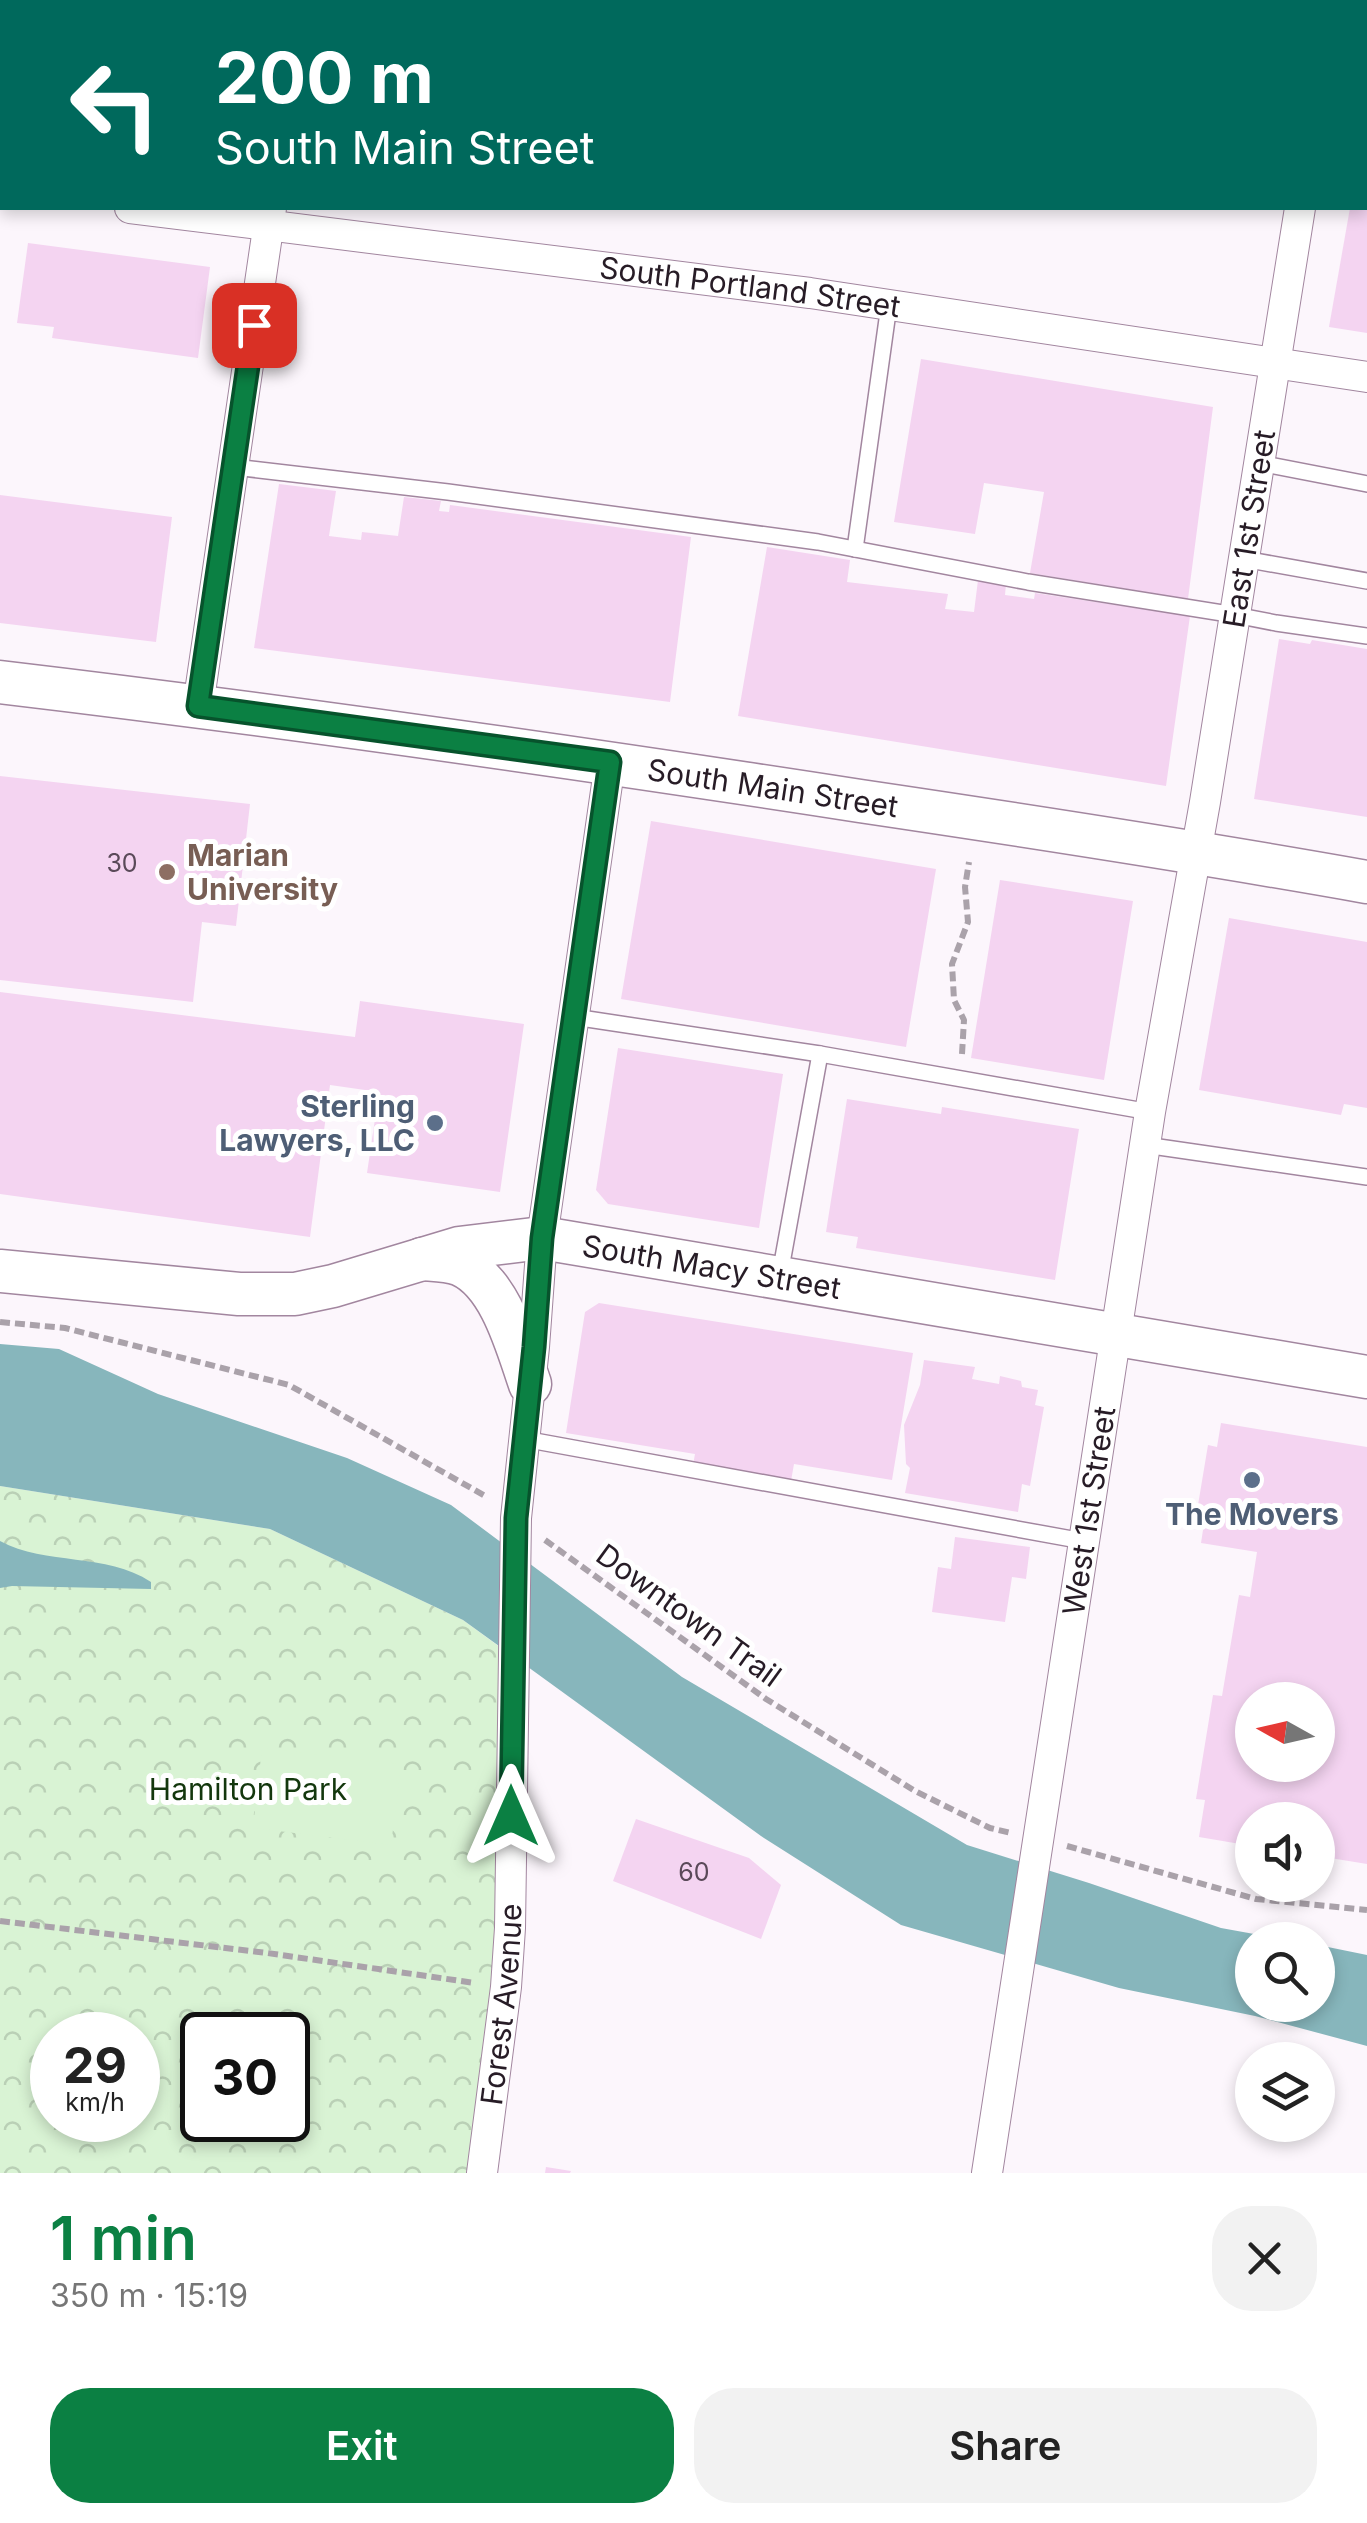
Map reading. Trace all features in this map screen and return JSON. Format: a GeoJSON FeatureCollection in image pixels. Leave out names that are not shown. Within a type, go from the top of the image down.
{"type":"FeatureCollection","features":[{"type":"Feature","properties":{"kind":"main road","name":"South Main Street"},"geometry":{"type":"LineString","coordinates":[[0,682],[610,762],[1367,882]]}},
{"type":"Feature","properties":{"kind":"main road","name":"South Macy Street"},"geometry":{"type":"LineString","coordinates":[[0,1271],[239,1294],[295,1294],[460,1248],[542,1238],[1367,1377]]}},
{"type":"Feature","properties":{"kind":"main road"},"geometry":{"type":"LineString","coordinates":[[417,1259],[460,1264],[484,1284],[507,1320],[530,1384]]}},
{"type":"Feature","properties":{"kind":"street","name":"South Portland Street"},"geometry":{"type":"LineString","coordinates":[[165,210],[270,216],[1367,377]]}},
{"type":"Feature","properties":{"kind":"street","name":"East 1st Street"},"geometry":{"type":"LineString","coordinates":[[1196,852],[1300,210]]}},
{"type":"Feature","properties":{"kind":"street"},"geometry":{"type":"LineString","coordinates":[[198,706],[270,216]]}},
{"type":"Feature","properties":{"kind":"street","name":"Forest Avenue"},"geometry":{"type":"LineString","coordinates":[[482,2173],[510,1928],[515,1529],[542,1238],[610,762]]}},
{"type":"Feature","properties":{"kind":"street","name":"West 1st Street"},"geometry":{"type":"LineString","coordinates":[[987,2173],[1150,1112],[1196,852]]}},
{"type":"Feature","properties":{"kind":"lane"},"geometry":{"type":"LineString","coordinates":[[855,549],[889,304]]}},
{"type":"Feature","properties":{"kind":"lane"},"geometry":{"type":"LineString","coordinates":[[1259,463],[1367,484]]}},
{"type":"Feature","properties":{"kind":"lane"},"geometry":{"type":"LineString","coordinates":[[234,467],[448,492],[855,549],[1028,582],[1367,636]]}},
{"type":"Feature","properties":{"kind":"lane"},"geometry":{"type":"LineString","coordinates":[[1244,559],[1367,581]]}},
{"type":"Feature","properties":{"kind":"lane"},"geometry":{"type":"LineString","coordinates":[[574,1017],[820,1054],[1150,1112]]}},
{"type":"Feature","properties":{"kind":"lane"},"geometry":{"type":"LineString","coordinates":[[780,1278],[820,1054]]}},
{"type":"Feature","properties":{"kind":"lane"},"geometry":{"type":"LineString","coordinates":[[1145,1145],[1367,1177]]}},
{"type":"Feature","properties":{"kind":"lane"},"geometry":{"type":"LineString","coordinates":[[524,1439],[1084,1541]]}},
{"type":"Feature","properties":{"kind":"path"},"geometry":{"type":"LineString","coordinates":[[958,1078],[964,1020],[954,1000],[952,964],[968,922],[965,887],[970,862]]}},
{"type":"Feature","properties":{"kind":"path","name":"Downtown Trail"},"geometry":{"type":"LineString","coordinates":[[0,1322],[65,1328],[288,1385],[477,1490],[515,1529],[766,1699],[915,1791],[990,1828],[1037,1848],[1086,1849],[1256,1899],[1367,1910]]}},
{"type":"Feature","properties":{"kind":"path"},"geometry":{"type":"LineString","coordinates":[[0,1920],[506,1987]]}},
{"type":"Feature","properties":{"kind":"green space","name":"Hamilton Park"},"geometry":{"type":"Polygon","coordinates":[[[0,1486],[270,1529],[463,1620],[512,1656],[482,2173],[0,2173],[0,1486]]]}},
{"type":"Feature","properties":{"kind":"green space"},"geometry":{"type":"Polygon","coordinates":[[[262,1748],[401,1764],[391,1845],[253,1828],[262,1748]]]}},
{"type":"Feature","properties":{"kind":"water"},"geometry":{"type":"Polygon","coordinates":[[[0,1344],[59,1349],[158,1394],[347,1458],[451,1505],[682,1677],[967,1845],[1235,1931],[1235,2012],[1119,1988],[901,1925],[761,1836],[463,1620],[270,1529],[0,1486],[0,1344]]]}},
{"type":"Feature","properties":{"kind":"water"},"geometry":{"type":"Polygon","coordinates":[[[0,1541],[37,1554],[115,1566],[151,1582],[151,1589],[0,1588],[0,1541]]]}},
{"type":"Feature","properties":{"kind":"water"},"geometry":{"type":"Polygon","coordinates":[[[1335,1948],[1367,1955],[1367,2046],[1277,2022],[1335,2022],[1335,1948]]]}},
{"type":"Feature","properties":{"kind":"building"},"geometry":{"type":"Polygon","coordinates":[[[1350,210],[1367,210],[1367,333],[1329,327],[1350,210]]]}},
{"type":"Feature","properties":{"kind":"building"},"geometry":{"type":"Polygon","coordinates":[[[28,243],[210,267],[198,358],[52,338],[54,327],[17,323],[28,243]]]}},
{"type":"Feature","properties":{"kind":"building"},"geometry":{"type":"Polygon","coordinates":[[[921,359],[1213,407],[1188,599],[1030,573],[1044,492],[984,483],[975,534],[894,522],[921,359]]]}},
{"type":"Feature","properties":{"kind":"building"},"geometry":{"type":"Polygon","coordinates":[[[279,484],[336,491],[329,536],[361,540],[362,532],[398,536],[404,497],[441,501],[439,511],[449,512],[450,505],[691,537],[670,702],[254,648],[279,484]]]}},
{"type":"Feature","properties":{"kind":"building"},"geometry":{"type":"Polygon","coordinates":[[[0,495],[172,517],[156,642],[0,623],[0,495]]]}},
{"type":"Feature","properties":{"kind":"building"},"geometry":{"type":"Polygon","coordinates":[[[767,547],[850,560],[847,582],[948,594],[945,609],[974,612],[978,580],[1006,584],[1005,595],[1034,599],[1035,593],[1190,616],[1166,786],[738,716],[767,547]]]}},
{"type":"Feature","properties":{"kind":"building"},"geometry":{"type":"Polygon","coordinates":[[[1279,639],[1367,649],[1367,817],[1254,799],[1279,639]]]}},
{"type":"Feature","properties":{"kind":"building"},"geometry":{"type":"Polygon","coordinates":[[[0,776],[250,804],[236,926],[202,922],[193,1002],[0,980],[0,776]]]}},
{"type":"Feature","properties":{"kind":"building"},"geometry":{"type":"Polygon","coordinates":[[[651,821],[936,869],[906,1047],[621,999],[651,821]]]}},
{"type":"Feature","properties":{"kind":"building"},"geometry":{"type":"Polygon","coordinates":[[[1000,880],[1133,901],[1104,1080],[971,1058],[1000,880]]]}},
{"type":"Feature","properties":{"kind":"building"},"geometry":{"type":"Polygon","coordinates":[[[1229,918],[1367,942],[1367,1108],[1344,1104],[1341,1115],[1199,1090],[1229,918]]]}},
{"type":"Feature","properties":{"kind":"building"},"geometry":{"type":"Polygon","coordinates":[[[0,992],[355,1037],[360,1001],[524,1024],[500,1192],[367,1173],[379,1092],[330,1085],[310,1237],[0,1194],[0,992]]]}},
{"type":"Feature","properties":{"kind":"building"},"geometry":{"type":"Polygon","coordinates":[[[618,1048],[783,1074],[759,1228],[608,1204],[596,1190],[618,1048]]]}},
{"type":"Feature","properties":{"kind":"building"},"geometry":{"type":"Polygon","coordinates":[[[847,1099],[941,1114],[942,1107],[1079,1129],[1055,1280],[856,1248],[858,1237],[826,1232],[847,1099]]]}},
{"type":"Feature","properties":{"kind":"building"},"geometry":{"type":"Polygon","coordinates":[[[599,1303],[913,1353],[892,1480],[794,1464],[791,1481],[693,1465],[695,1454],[566,1433],[585,1312],[599,1303]]]}},
{"type":"Feature","properties":{"kind":"building"},"geometry":{"type":"Polygon","coordinates":[[[924,1360],[975,1367],[972,1379],[999,1384],[1000,1376],[1038,1390],[1035,1405],[1044,1407],[1030,1486],[1022,1484],[1018,1512],[905,1493],[910,1468],[906,1464],[904,1425],[920,1385],[924,1360]]]}},
{"type":"Feature","properties":{"kind":"building"},"geometry":{"type":"Polygon","coordinates":[[[1221,1423],[1367,1447],[1367,1864],[1335,1859],[1335,1802],[1235,1802],[1235,1843],[1199,1837],[1205,1800],[1196,1799],[1213,1695],[1222,1696],[1239,1595],[1250,1597],[1257,1552],[1201,1543],[1203,1530],[1194,1529],[1208,1445],[1217,1447],[1221,1423]]]}},
{"type":"Feature","properties":{"kind":"building"},"geometry":{"type":"Polygon","coordinates":[[[955,1537],[1030,1547],[1026,1579],[1012,1577],[1005,1622],[932,1612],[938,1567],[951,1569],[955,1537]]]}},
{"type":"Feature","properties":{"kind":"building"},"geometry":{"type":"Polygon","coordinates":[[[636,1819],[749,1858],[781,1885],[761,1939],[613,1881],[636,1819]]]}},
{"type":"Feature","properties":{"kind":"building"},"geometry":{"type":"Polygon","coordinates":[[[546,2167],[571,2171],[545,2173],[546,2167]]]}},
{"type":"Feature","properties":{"kind":"place","name":"Marian University"},"geometry":{"type":"Point","coordinates":[167,872]}},
{"type":"Feature","properties":{"kind":"place","name":"Sterling Lawyers, LLC"},"geometry":{"type":"Point","coordinates":[435,1123]}},
{"type":"Feature","properties":{"kind":"place","name":"The Movers"},"geometry":{"type":"Point","coordinates":[1252,1480]}},
{"type":"Feature","properties":{"kind":"route"},"geometry":{"type":"LineString","coordinates":[[254,325],[198,706],[610,762],[542,1238],[516,1518],[511,1816]]}}]}
